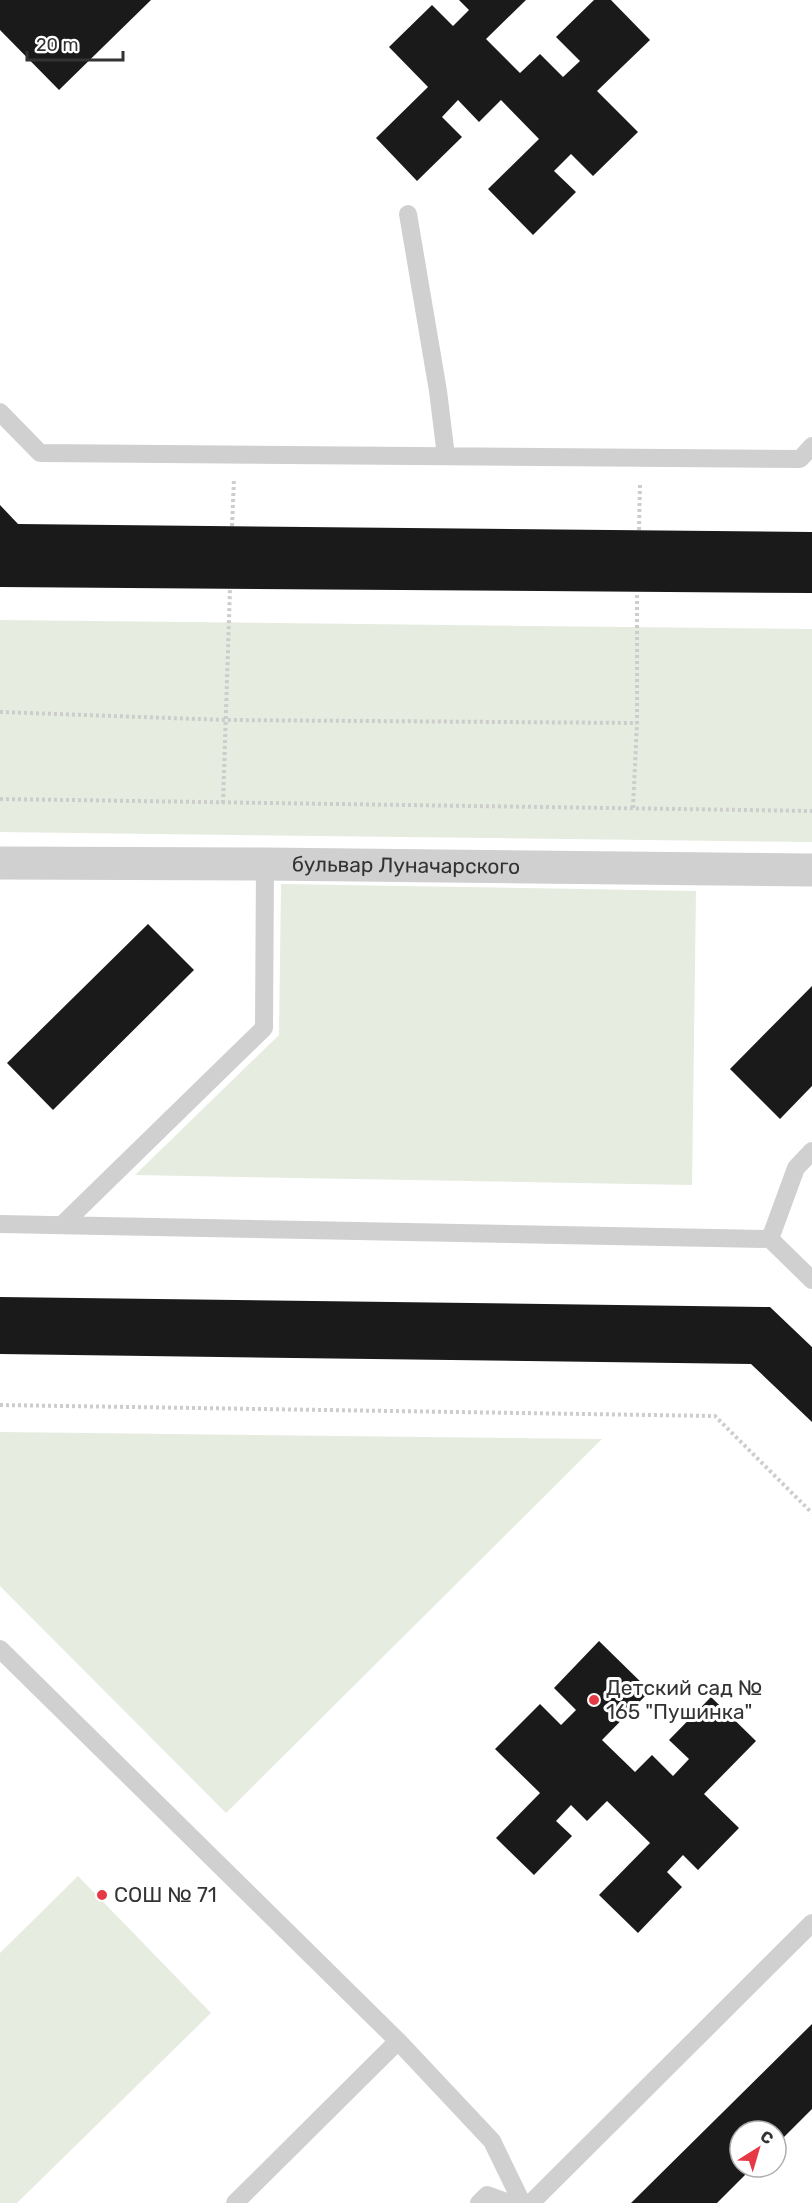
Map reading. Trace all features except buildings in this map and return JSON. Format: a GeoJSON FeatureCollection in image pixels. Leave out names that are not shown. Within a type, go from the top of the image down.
{"type":"FeatureCollection","features":[{"type":"Feature","properties":{"kind":"street","name":"бульвар Луначарского"},"geometry":{"type":"LineString","coordinates":[[0,863],[812,870]]}},
{"type":"Feature","properties":{"kind":"lane"},"geometry":{"type":"LineString","coordinates":[[408,214],[438,391],[446,456]]}},
{"type":"Feature","properties":{"kind":"lane"},"geometry":{"type":"LineString","coordinates":[[0,412],[40,453],[800,459],[812,446]]}},
{"type":"Feature","properties":{"kind":"lane"},"geometry":{"type":"LineString","coordinates":[[62,1225],[264,1028],[265,864]]}},
{"type":"Feature","properties":{"kind":"lane"},"geometry":{"type":"LineString","coordinates":[[770,1239],[796,1168],[812,1152]]}},
{"type":"Feature","properties":{"kind":"lane"},"geometry":{"type":"LineString","coordinates":[[0,1224],[770,1239],[812,1280]]}},
{"type":"Feature","properties":{"kind":"lane"},"geometry":{"type":"LineString","coordinates":[[0,1649],[398,2041],[492,2141],[522,2203]]}},
{"type":"Feature","properties":{"kind":"lane"},"geometry":{"type":"LineString","coordinates":[[531,2203],[812,1923]]}},
{"type":"Feature","properties":{"kind":"lane"},"geometry":{"type":"LineString","coordinates":[[235,2203],[398,2041]]}},
{"type":"Feature","properties":{"kind":"lane"},"geometry":{"type":"LineString","coordinates":[[479,2203],[487,2195],[509,2203]]}},
{"type":"Feature","properties":{"kind":"path"},"geometry":{"type":"LineString","coordinates":[[232,526],[235,454]]}},
{"type":"Feature","properties":{"kind":"path"},"geometry":{"type":"LineString","coordinates":[[639,530],[641,458]]}},
{"type":"Feature","properties":{"kind":"path"},"geometry":{"type":"LineString","coordinates":[[223,803],[230,589]]}},
{"type":"Feature","properties":{"kind":"path"},"geometry":{"type":"LineString","coordinates":[[633,808],[637,723],[637,592]]}},
{"type":"Feature","properties":{"kind":"path"},"geometry":{"type":"LineString","coordinates":[[0,712],[226,720],[637,723]]}},
{"type":"Feature","properties":{"kind":"path"},"geometry":{"type":"LineString","coordinates":[[0,799],[812,811]]}},
{"type":"Feature","properties":{"kind":"path"},"geometry":{"type":"LineString","coordinates":[[0,1405],[715,1416],[812,1513]]}},
{"type":"Feature","properties":{"kind":"shaded area"},"geometry":{"type":"Polygon","coordinates":[[[0,620],[812,629],[812,842],[0,832],[0,620]]]}},
{"type":"Feature","properties":{"kind":"shaded area"},"geometry":{"type":"Polygon","coordinates":[[[281,884],[696,891],[692,1185],[135,1175],[279,1035],[281,884]]]}},
{"type":"Feature","properties":{"kind":"shaded area"},"geometry":{"type":"Polygon","coordinates":[[[0,1432],[602,1439],[226,1813],[0,1586],[0,1432]]]}},
{"type":"Feature","properties":{"kind":"shaded area"},"geometry":{"type":"Polygon","coordinates":[[[78,1876],[211,2013],[17,2203],[0,2203],[0,1953],[78,1876]]]}},
{"type":"Feature","properties":{"kind":"place","name":"Детский сад № 165 \"Пушинка\""},"geometry":{"type":"Point","coordinates":[594,1700]}},
{"type":"Feature","properties":{"kind":"place","name":"СОШ № 71"},"geometry":{"type":"Point","coordinates":[102,1895]}}]}
